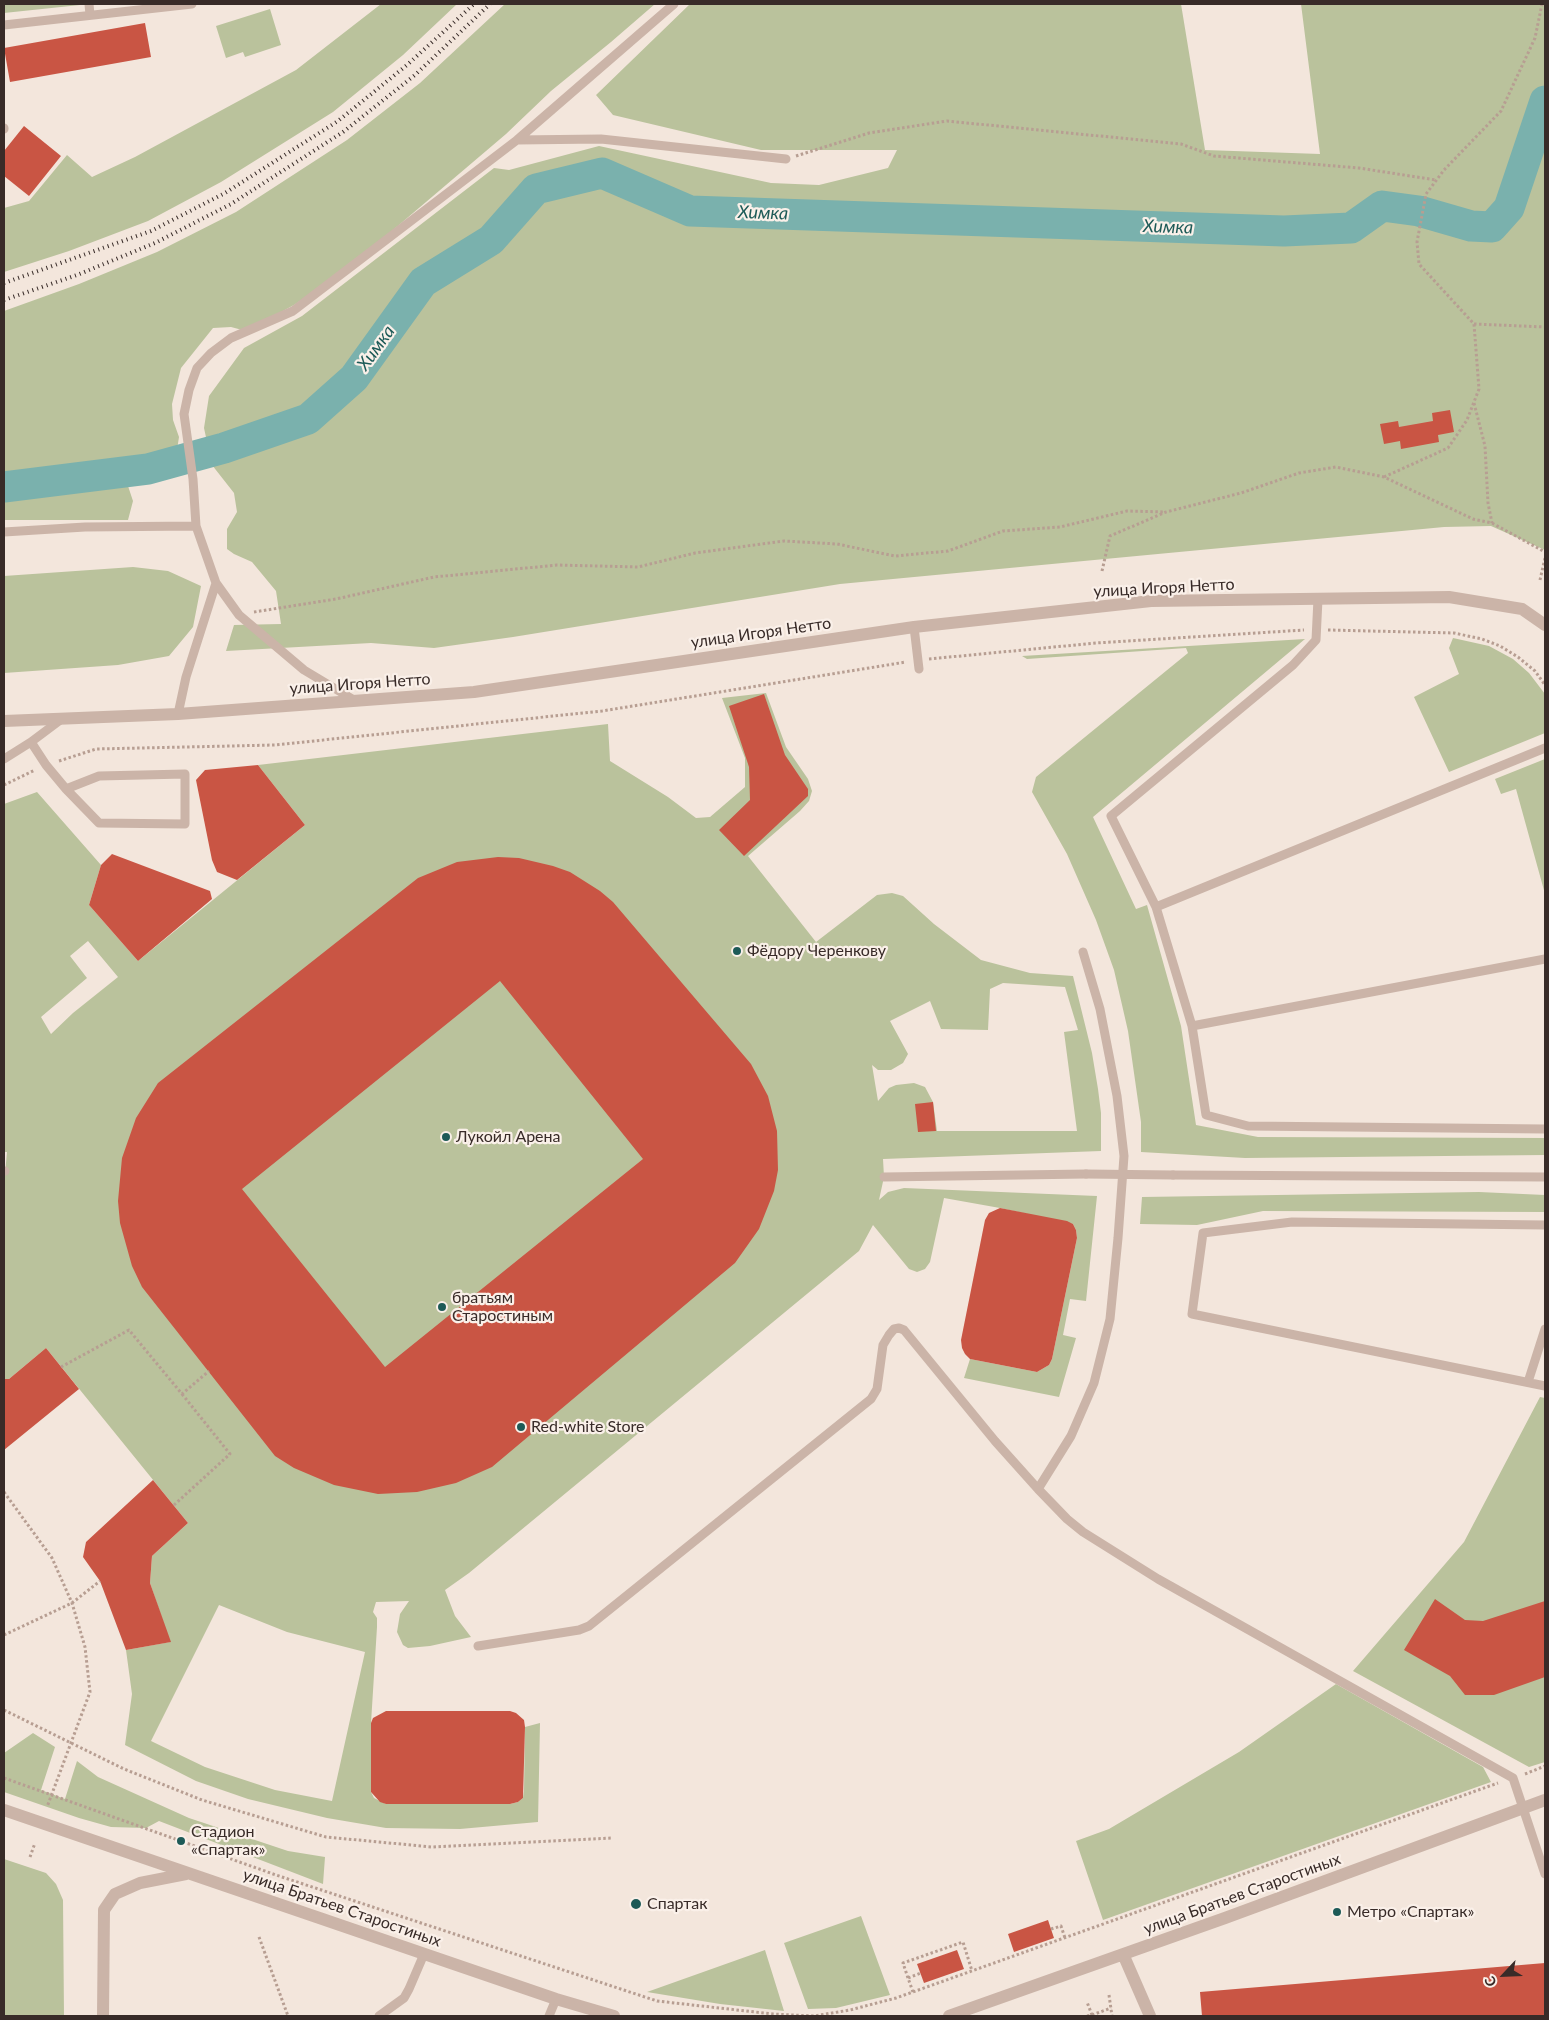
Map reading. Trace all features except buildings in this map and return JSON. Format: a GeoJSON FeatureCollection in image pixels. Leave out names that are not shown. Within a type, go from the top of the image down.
{"type":"FeatureCollection","features":[{"type":"Feature","properties":{"kind":"street","name":"улица Игоря Нетто"},"geometry":{"type":"LineString","coordinates":[[4,720],[178,714],[474,692],[914,627],[1151,602],[1449,597],[1522,609],[1545,625]]}},
{"type":"Feature","properties":{"kind":"street","name":"улица Братьев Старостиных"},"geometry":{"type":"LineString","coordinates":[[949,2016],[1545,1800]]}},
{"type":"Feature","properties":{"kind":"street","name":"улица Братьев Старостиных"},"geometry":{"type":"LineString","coordinates":[[4,1810],[556,1999],[614,2016]]}},
{"type":"Feature","properties":{"kind":"street"},"geometry":{"type":"LineString","coordinates":[[103,2016],[104,1910],[115,1894],[140,1883],[188,1873]]}},
{"type":"Feature","properties":{"kind":"street"},"geometry":{"type":"LineString","coordinates":[[1123,1954],[1150,2016]]}},
{"type":"Feature","properties":{"kind":"lane"},"geometry":{"type":"LineString","coordinates":[[89,4],[90,15]]}},
{"type":"Feature","properties":{"kind":"lane"},"geometry":{"type":"LineString","coordinates":[[4,25],[192,4]]}},
{"type":"Feature","properties":{"kind":"lane"},"geometry":{"type":"LineString","coordinates":[[354,700],[304,670],[239,615],[216,583],[196,526],[193,479],[186,437],[184,414],[189,390],[197,368],[211,353],[231,338],[293,311],[517,140],[674,4]]}},
{"type":"Feature","properties":{"kind":"lane"},"geometry":{"type":"LineString","coordinates":[[517,140],[601,139],[786,159]]}},
{"type":"Feature","properties":{"kind":"lane"},"geometry":{"type":"LineString","coordinates":[[4,532],[85,527],[196,526]]}},
{"type":"Feature","properties":{"kind":"lane"},"geometry":{"type":"LineString","coordinates":[[178,714],[186,677],[216,583]]}},
{"type":"Feature","properties":{"kind":"lane"},"geometry":{"type":"LineString","coordinates":[[1318,599],[1316,640],[1293,665],[1111,816],[1156,907],[1192,1026],[1206,1115],[1248,1126],[1545,1129]]}},
{"type":"Feature","properties":{"kind":"lane"},"geometry":{"type":"LineString","coordinates":[[914,627],[918,664]]}},
{"type":"Feature","properties":{"kind":"lane"},"geometry":{"type":"LineString","coordinates":[[4,759],[63,718]]}},
{"type":"Feature","properties":{"kind":"lane"},"geometry":{"type":"LineString","coordinates":[[31,742],[46,766],[66,790],[99,823],[184,824],[185,774],[99,776],[66,790]]}},
{"type":"Feature","properties":{"kind":"lane"},"geometry":{"type":"LineString","coordinates":[[1156,907],[1545,748]]}},
{"type":"Feature","properties":{"kind":"lane"},"geometry":{"type":"LineString","coordinates":[[1038,1489],[1071,1436],[1094,1383],[1110,1319],[1118,1238],[1124,1156],[1117,1096],[1100,1009],[1083,952]]}},
{"type":"Feature","properties":{"kind":"lane"},"geometry":{"type":"LineString","coordinates":[[1192,1026],[1545,959]]}},
{"type":"Feature","properties":{"kind":"lane"},"geometry":{"type":"LineString","coordinates":[[884,1177],[1086,1174],[1545,1177]]}},
{"type":"Feature","properties":{"kind":"lane"},"geometry":{"type":"LineString","coordinates":[[1545,1225],[1292,1222],[1203,1233],[1192,1314],[1545,1386]]}},
{"type":"Feature","properties":{"kind":"lane"},"geometry":{"type":"LineString","coordinates":[[478,1646],[579,1630],[589,1626],[870,1399],[877,1389],[883,1346],[894,1329],[899,1328],[904,1330],[995,1441],[1038,1489],[1067,1519],[1083,1532],[1158,1579],[1513,1778],[1545,1874]]}},
{"type":"Feature","properties":{"kind":"lane"},"geometry":{"type":"LineString","coordinates":[[1528,1382],[1545,1329]]}},
{"type":"Feature","properties":{"kind":"lane"},"geometry":{"type":"LineString","coordinates":[[379,2016],[404,1998],[424,1954]]}},
{"type":"Feature","properties":{"kind":"lane"},"geometry":{"type":"LineString","coordinates":[[549,2016],[556,1999]]}},
{"type":"Feature","properties":{"kind":"path"},"geometry":{"type":"LineString","coordinates":[[1384,477],[1448,448],[1467,420],[1479,389],[1474,324],[1419,264],[1418,242],[1426,194],[1436,180],[1501,111],[1535,38],[1542,4]]}},
{"type":"Feature","properties":{"kind":"path"},"geometry":{"type":"LineString","coordinates":[[786,159],[869,133],[946,121],[1181,144],[1214,156],[1359,168],[1436,180]]}},
{"type":"Feature","properties":{"kind":"path"},"geometry":{"type":"LineString","coordinates":[[1474,324],[1545,327]]}},
{"type":"Feature","properties":{"kind":"path"},"geometry":{"type":"LineString","coordinates":[[1474,402],[1485,446],[1488,503],[1492,523]]}},
{"type":"Feature","properties":{"kind":"path"},"geometry":{"type":"LineString","coordinates":[[1102,571],[1110,536],[1166,512],[1241,493],[1299,473],[1336,467],[1384,477],[1473,519],[1492,523],[1545,552]]}},
{"type":"Feature","properties":{"kind":"path"},"geometry":{"type":"LineString","coordinates":[[239,615],[336,599],[434,577],[557,565],[638,567],[695,553],[784,541],[837,544],[895,556],[948,551],[1003,531],[1060,527],[1127,511],[1166,512]]}},
{"type":"Feature","properties":{"kind":"path"},"geometry":{"type":"LineString","coordinates":[[1540,580],[1545,558]]}},
{"type":"Feature","properties":{"kind":"path"},"geometry":{"type":"LineString","coordinates":[[4,785],[22,775],[96,749],[275,745],[602,711],[918,664],[1096,643],[1307,630]]}},
{"type":"Feature","properties":{"kind":"path"},"geometry":{"type":"LineString","coordinates":[[1326,630],[1454,633],[1482,639],[1500,646],[1518,657],[1535,671],[1545,685]]}},
{"type":"Feature","properties":{"kind":"path"},"geometry":{"type":"LineString","coordinates":[[61,1367],[129,1330],[182,1394],[230,1454],[174,1505]]}},
{"type":"Feature","properties":{"kind":"path"},"geometry":{"type":"LineString","coordinates":[[182,1394],[209,1371]]}},
{"type":"Feature","properties":{"kind":"path"},"geometry":{"type":"LineString","coordinates":[[4,1492],[52,1558],[72,1603],[85,1647],[90,1692],[47,1807]]}},
{"type":"Feature","properties":{"kind":"path"},"geometry":{"type":"LineString","coordinates":[[4,1635],[72,1603],[100,1581]]}},
{"type":"Feature","properties":{"kind":"path"},"geometry":{"type":"LineString","coordinates":[[4,1710],[124,1769],[202,1800],[326,1837],[432,1847],[612,1838]]}},
{"type":"Feature","properties":{"kind":"path"},"geometry":{"type":"LineString","coordinates":[[4,1778],[276,1874],[656,2001],[773,2014],[814,2016],[850,2010],[913,1992],[1545,1766]]}},
{"type":"Feature","properties":{"kind":"path"},"geometry":{"type":"LineString","coordinates":[[30,1857],[35,1843]]}},
{"type":"Feature","properties":{"kind":"path"},"geometry":{"type":"LineString","coordinates":[[1051,1930],[1061,1926],[1065,1938]]}},
{"type":"Feature","properties":{"kind":"path"},"geometry":{"type":"LineString","coordinates":[[260,1937],[288,2016]]}},
{"type":"Feature","properties":{"kind":"path"},"geometry":{"type":"LineString","coordinates":[[913,1992],[903,1963],[944,1948],[963,1942],[972,1971]]}},
{"type":"Feature","properties":{"kind":"path"},"geometry":{"type":"LineString","coordinates":[[944,1948],[946,1954]]}},
{"type":"Feature","properties":{"kind":"path"},"geometry":{"type":"LineString","coordinates":[[908,1978],[921,1974]]}},
{"type":"Feature","properties":{"kind":"path"},"geometry":{"type":"LineString","coordinates":[[1109,1995],[1112,2016]]}},
{"type":"Feature","properties":{"kind":"path"},"geometry":{"type":"LineString","coordinates":[[1088,2002],[1090,2016],[1111,2008]]}},
{"type":"Feature","properties":{"kind":"green space"},"geometry":{"type":"Polygon","coordinates":[[[4,4],[80,4],[80,5],[4,13],[4,4]]]}},
{"type":"Feature","properties":{"kind":"green space"},"geometry":{"type":"Polygon","coordinates":[[[381,4],[457,4],[403,55],[333,112],[221,182],[148,221],[69,251],[4,272],[4,208],[29,201],[67,155],[92,177],[135,157],[296,70],[381,4]]]}},
{"type":"Feature","properties":{"kind":"green space"},"geometry":{"type":"Polygon","coordinates":[[[505,4],[655,4],[551,91],[506,134],[346,270],[294,305],[246,331],[231,327],[213,328],[181,368],[172,404],[173,420],[179,437],[176,456],[168,473],[160,477],[132,475],[127,483],[133,501],[128,520],[4,520],[4,311],[79,284],[157,252],[236,212],[347,140],[420,83],[505,4]]]}},
{"type":"Feature","properties":{"kind":"green space"},"geometry":{"type":"Polygon","coordinates":[[[690,4],[1181,4],[1205,150],[1320,154],[1301,4],[1545,4],[1545,89],[1540,112],[1545,113],[1545,550],[1491,526],[1444,527],[840,584],[434,648],[371,643],[226,651],[234,625],[281,624],[276,591],[252,562],[227,549],[227,529],[237,512],[234,493],[212,465],[204,428],[209,396],[244,348],[302,316],[494,168],[509,170],[599,146],[771,183],[819,185],[888,168],[897,150],[761,150],[613,115],[596,95],[690,4]]]}},
{"type":"Feature","properties":{"kind":"green space"},"geometry":{"type":"Polygon","coordinates":[[[270,9],[281,45],[245,57],[243,52],[226,58],[216,26],[270,9]]]}},
{"type":"Feature","properties":{"kind":"green space"},"geometry":{"type":"Polygon","coordinates":[[[133,567],[168,571],[201,586],[193,627],[169,656],[118,665],[4,673],[4,576],[133,567]]]}},
{"type":"Feature","properties":{"kind":"green space"},"geometry":{"type":"Polygon","coordinates":[[[1453,638],[1489,646],[1513,659],[1529,673],[1545,694],[1545,733],[1449,772],[1414,697],[1459,674],[1449,648],[1453,638]]]}},
{"type":"Feature","properties":{"kind":"green space"},"geometry":{"type":"Polygon","coordinates":[[[1305,639],[1093,817],[1136,909],[1147,905],[1181,1026],[1196,1125],[1258,1137],[1545,1138],[1545,1155],[1245,1158],[1141,1152],[1141,1122],[1128,1031],[1114,970],[1096,920],[1067,854],[1032,792],[1036,777],[1188,653],[1186,648],[1027,659],[1022,656],[1305,639]]]}},
{"type":"Feature","properties":{"kind":"green space","name":"Лукойл Арена"},"geometry":{"type":"Polygon","coordinates":[[[766,693],[786,747],[808,779],[812,791],[809,801],[748,856],[816,942],[877,895],[892,893],[903,896],[934,924],[981,960],[1030,973],[1073,976],[1092,1053],[1098,1089],[1101,1113],[1101,1151],[883,1159],[884,1177],[879,1200],[888,1192],[904,1188],[1097,1196],[1086,1301],[1070,1299],[1063,1335],[1076,1338],[1059,1397],[964,1378],[970,1359],[1037,1372],[1049,1365],[1052,1359],[1077,1238],[1073,1224],[944,1198],[930,1262],[925,1269],[917,1272],[909,1269],[873,1225],[859,1251],[469,1573],[445,1590],[455,1616],[471,1637],[430,1646],[408,1648],[403,1645],[397,1632],[400,1614],[409,1601],[376,1602],[373,1612],[377,1618],[377,1627],[371,1723],[371,1792],[374,1798],[386,1804],[510,1804],[518,1802],[523,1798],[524,1791],[525,1727],[540,1723],[538,1822],[460,1829],[386,1828],[327,1818],[248,1799],[196,1781],[125,1745],[132,1694],[126,1650],[170,1642],[150,1583],[152,1556],[188,1523],[46,1348],[9,1379],[4,1379],[4,1184],[7,1152],[4,1152],[4,804],[37,792],[101,865],[89,905],[138,961],[305,825],[258,765],[608,724],[610,761],[668,797],[696,818],[710,817],[745,787],[745,758],[722,698],[766,693]],[[88,941],[70,956],[87,978],[41,1017],[51,1034],[73,1013],[118,977],[88,941]],[[1003,983],[990,989],[988,1030],[941,1029],[930,1001],[890,1021],[908,1054],[903,1063],[891,1070],[878,1070],[872,1065],[878,1101],[889,1088],[896,1085],[914,1083],[925,1087],[933,1102],[937,1131],[1077,1131],[1064,1032],[1078,1030],[1065,987],[1003,983]],[[219,1605],[151,1741],[205,1767],[275,1790],[332,1801],[365,1652],[287,1632],[219,1605]]]}},
{"type":"Feature","properties":{"kind":"green space"},"geometry":{"type":"Polygon","coordinates":[[[1545,759],[1545,894],[1516,789],[1501,794],[1495,779],[1545,759]]]}},
{"type":"Feature","properties":{"kind":"green space"},"geometry":{"type":"Polygon","coordinates":[[[1479,1192],[1545,1195],[1545,1212],[1263,1211],[1197,1225],[1140,1224],[1142,1197],[1479,1192]]]}},
{"type":"Feature","properties":{"kind":"green space"},"geometry":{"type":"Polygon","coordinates":[[[1540,1397],[1545,1398],[1545,1762],[1529,1767],[1353,1671],[1464,1542],[1540,1397]]]}},
{"type":"Feature","properties":{"kind":"green space"},"geometry":{"type":"Polygon","coordinates":[[[1336,1684],[1483,1767],[1491,1782],[1103,1920],[1076,1841],[1109,1829],[1239,1752],[1336,1684]]]}},
{"type":"Feature","properties":{"kind":"green space"},"geometry":{"type":"Polygon","coordinates":[[[33,1733],[55,1747],[41,1790],[65,1799],[77,1761],[98,1777],[189,1818],[288,1851],[325,1857],[323,1884],[159,1821],[146,1828],[111,1827],[4,1792],[4,1753],[33,1733]]]}},
{"type":"Feature","properties":{"kind":"green space"},"geometry":{"type":"Polygon","coordinates":[[[4,1859],[46,1873],[56,1884],[63,1900],[64,2016],[4,2016],[4,1859]]]}},
{"type":"Feature","properties":{"kind":"green space"},"geometry":{"type":"Polygon","coordinates":[[[861,1916],[890,1995],[836,2008],[808,2009],[784,1943],[861,1916]]]}},
{"type":"Feature","properties":{"kind":"green space"},"geometry":{"type":"Polygon","coordinates":[[[765,1950],[784,2011],[720,2004],[647,1992],[765,1950]]]}},
{"type":"Feature","properties":{"kind":"waterway","name":"Химка"},"geometry":{"type":"LineString","coordinates":[[4,487],[148,469],[224,448],[308,419],[354,378],[423,282],[491,240],[536,189],[602,173],[690,211],[1284,231],[1351,228],[1382,206],[1419,211],[1471,226],[1492,227],[1509,208],[1545,101]]}},
{"type":"Feature","properties":{"kind":"railway"},"geometry":{"type":"LineString","coordinates":[[4,283],[151,231],[225,193],[338,121],[407,65],[474,4]]}},
{"type":"Feature","properties":{"kind":"railway"},"geometry":{"type":"LineString","coordinates":[[4,300],[77,275],[155,243],[231,204],[343,132],[415,75],[490,4]]}},
{"type":"Feature","properties":{"kind":"place","name":"Фёдору Черенкову"},"geometry":{"type":"Point","coordinates":[737,951]}},
{"type":"Feature","properties":{"kind":"place","name":"Лукойл Арена"},"geometry":{"type":"Point","coordinates":[446,1137]}},
{"type":"Feature","properties":{"kind":"place","name":"братьям Старостиным"},"geometry":{"type":"Point","coordinates":[442,1307]}},
{"type":"Feature","properties":{"kind":"place","name":"Red-white Store"},"geometry":{"type":"Point","coordinates":[521,1427]}},
{"type":"Feature","properties":{"kind":"place","name":"Стадион «Спартак»"},"geometry":{"type":"Point","coordinates":[181,1841]}},
{"type":"Feature","properties":{"kind":"place","name":"Спартак"},"geometry":{"type":"Point","coordinates":[636,1904]}},
{"type":"Feature","properties":{"kind":"place","name":"Метро «Спартак»"},"geometry":{"type":"Point","coordinates":[1337,1912]}}]}
